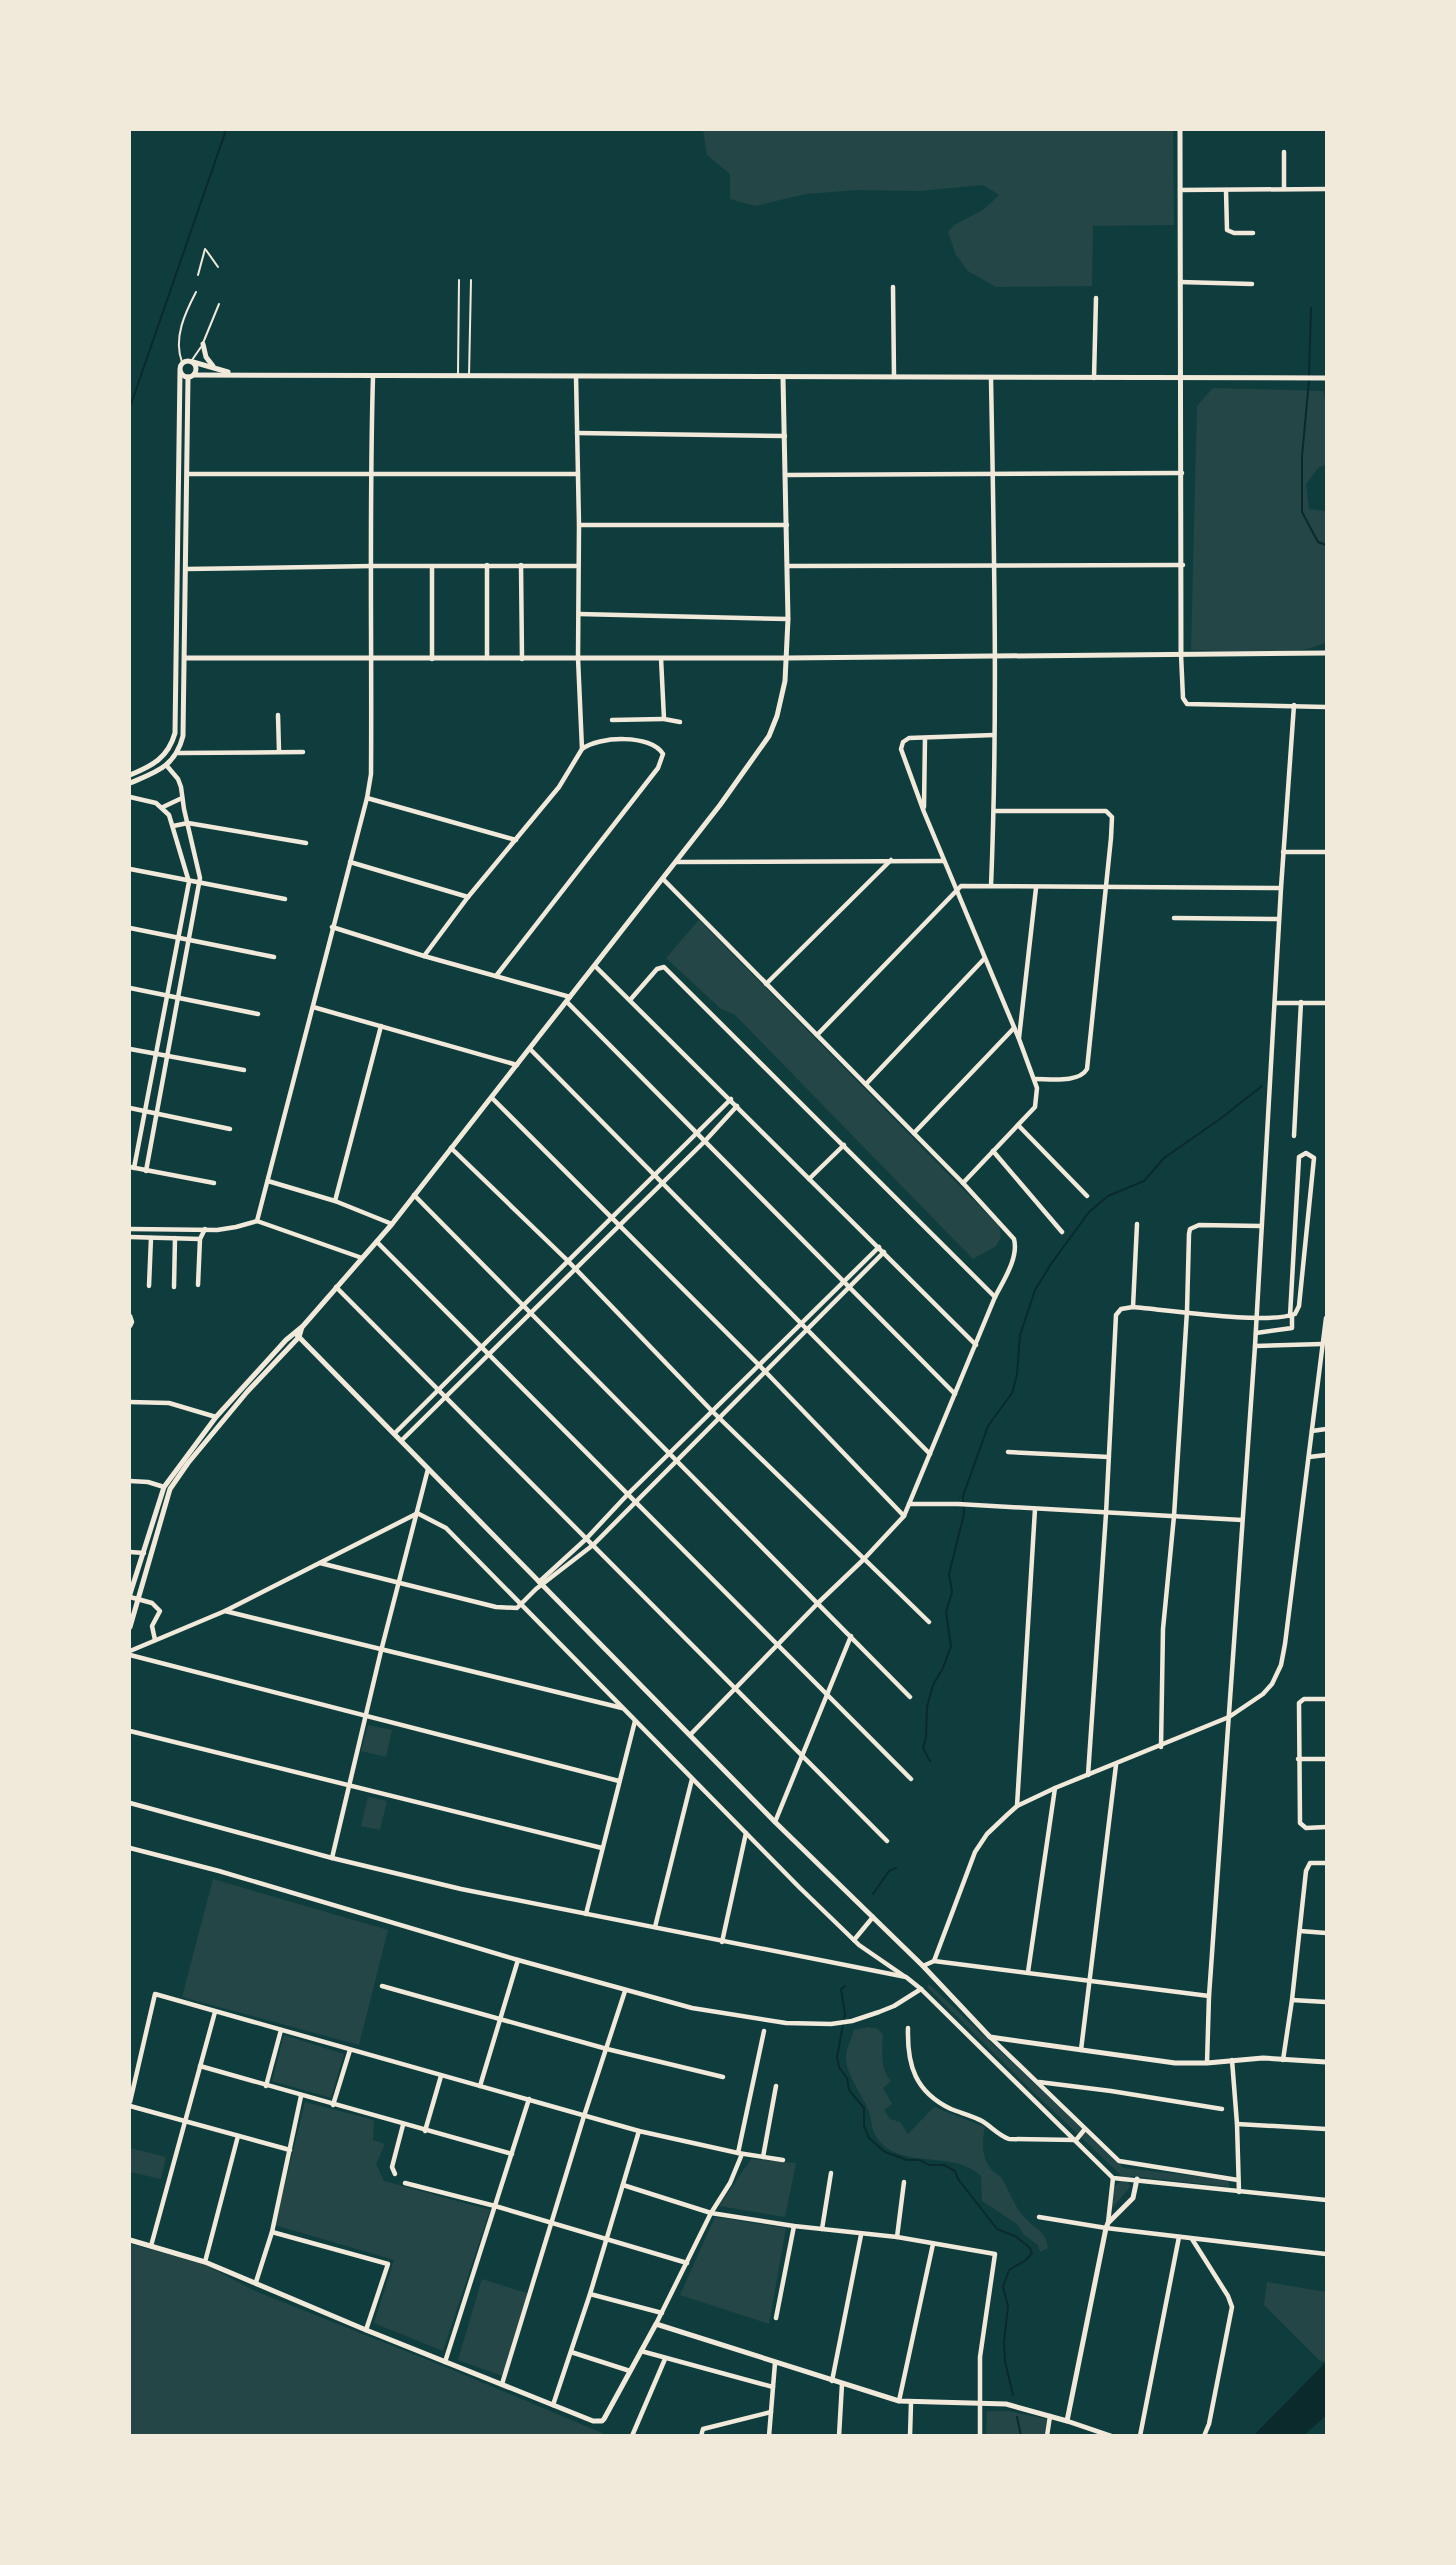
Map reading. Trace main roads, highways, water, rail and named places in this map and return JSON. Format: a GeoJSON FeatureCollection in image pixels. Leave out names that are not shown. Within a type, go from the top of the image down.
{"type":"FeatureCollection","features":[{"type":"Feature","properties":{"kind":"waterway"},"geometry":{"type":"LineString","coordinates":[[130,407],[226,130]]}},
{"type":"Feature","properties":{"kind":"waterway"},"geometry":{"type":"LineString","coordinates":[[1309,375],[1311,308]]}},
{"type":"Feature","properties":{"kind":"waterway"},"geometry":{"type":"LineString","coordinates":[[1309,381],[1302,456],[1302,512],[1318,542],[1326,545]]}},
{"type":"Feature","properties":{"kind":"waterway"},"geometry":{"type":"LineString","coordinates":[[930,1761],[923,1748],[927,1707],[933,1685],[951,1646],[946,1612],[952,1592],[949,1574],[964,1514],[963,1496],[988,1426],[1012,1393],[1017,1375],[1020,1335],[1035,1290],[1089,1212],[1108,1196],[1144,1181],[1164,1158],[1262,1086]]}},
{"type":"Feature","properties":{"kind":"waterway"},"geometry":{"type":"LineString","coordinates":[[873,1894],[889,1871],[896,1868]]}},
{"type":"Feature","properties":{"kind":"waterway"},"geometry":{"type":"LineString","coordinates":[[845,1986],[841,1989],[845,2014],[837,2057],[839,2067],[847,2078],[849,2090],[864,2108],[864,2126],[869,2138],[885,2152],[907,2160],[920,2160],[929,2165],[944,2165],[955,2171],[958,2179],[997,2229],[1015,2236],[1029,2247],[1032,2253],[1009,2270],[1003,2287],[1008,2306],[1005,2361],[1013,2395]]}},
{"type":"Feature","properties":{"kind":"waterway"},"geometry":{"type":"LineString","coordinates":[[1017,2417],[1021,2436]]}}]}
